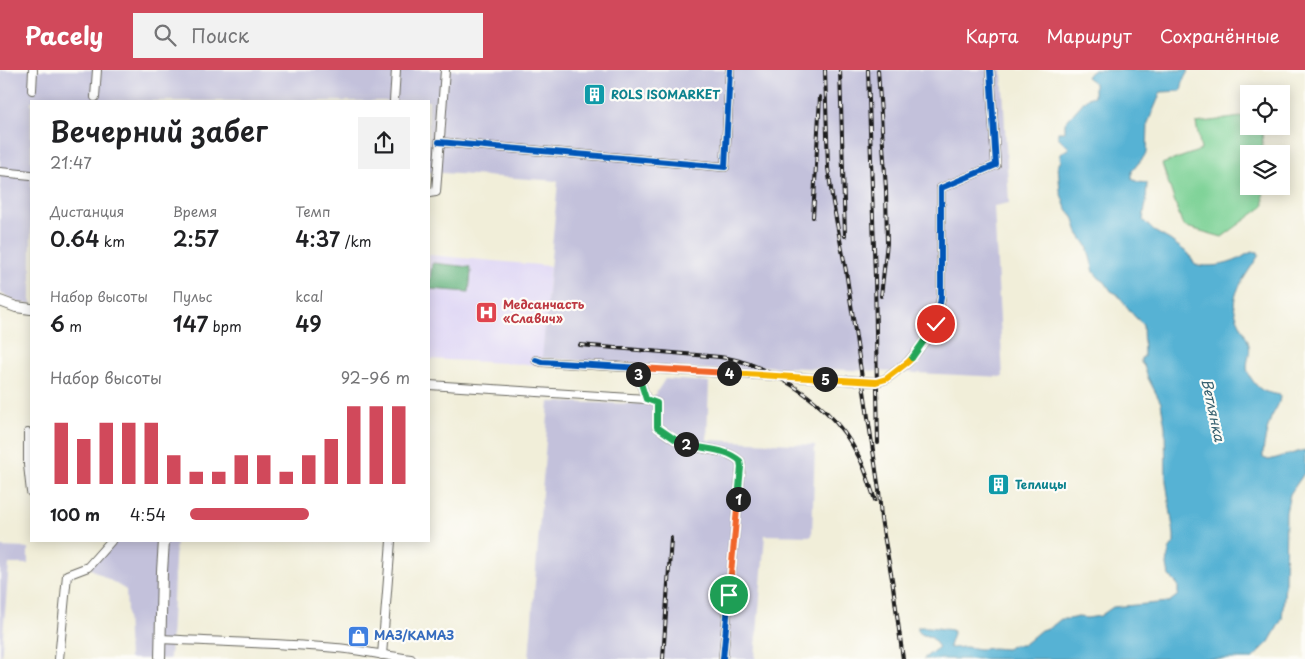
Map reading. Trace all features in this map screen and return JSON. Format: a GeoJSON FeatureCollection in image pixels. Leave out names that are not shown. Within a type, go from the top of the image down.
{"type":"FeatureCollection","features":[{"type":"Feature","properties":{"kind":"main road"},"geometry":{"type":"LineString","coordinates":[[0,301],[16,307],[30,309]]}},
{"type":"Feature","properties":{"kind":"main road"},"geometry":{"type":"LineString","coordinates":[[160,659],[164,542]]}},
{"type":"Feature","properties":{"kind":"street"},"geometry":{"type":"LineString","coordinates":[[32,90],[33,70]]}},
{"type":"Feature","properties":{"kind":"street"},"geometry":{"type":"LineString","coordinates":[[95,97],[97,70]]}},
{"type":"Feature","properties":{"kind":"street"},"geometry":{"type":"LineString","coordinates":[[394,100],[396,70]]}},
{"type":"Feature","properties":{"kind":"street"},"geometry":{"type":"LineString","coordinates":[[430,193],[436,192],[445,70]]}},
{"type":"Feature","properties":{"kind":"street"},"geometry":{"type":"LineString","coordinates":[[439,142],[725,167],[730,70]]}},
{"type":"Feature","properties":{"kind":"street"},"geometry":{"type":"LineString","coordinates":[[536,360],[542,362],[876,382],[886,379],[908,362],[936,324],[940,298],[941,188],[996,165],[990,70]]}},
{"type":"Feature","properties":{"kind":"street"},"geometry":{"type":"LineString","coordinates":[[0,172],[30,176]]}},
{"type":"Feature","properties":{"kind":"street"},"geometry":{"type":"LineString","coordinates":[[639,368],[638,374],[646,399]]}},
{"type":"Feature","properties":{"kind":"street"},"geometry":{"type":"LineString","coordinates":[[430,385],[646,399],[657,403],[657,427],[679,442],[728,453],[740,461],[741,467],[723,659]]}},
{"type":"Feature","properties":{"kind":"street"},"geometry":{"type":"LineString","coordinates":[[28,432],[30,483]]}},
{"type":"Feature","properties":{"kind":"street"},"geometry":{"type":"LineString","coordinates":[[58,659],[67,575],[88,567],[108,542]]}},
{"type":"Feature","properties":{"kind":"street"},"geometry":{"type":"LineString","coordinates":[[382,655],[391,542]]}},
{"type":"Feature","properties":{"kind":"street"},"geometry":{"type":"LineString","coordinates":[[160,639],[336,648],[411,659]]}},
{"type":"Feature","properties":{"kind":"shaded area"},"geometry":{"type":"Polygon","coordinates":[[[0,70],[1002,70],[1009,203],[994,206],[1003,377],[762,366],[762,373],[542,358],[558,181],[430,172],[430,100],[30,100],[30,304],[20,303],[0,293],[0,70]]]}},
{"type":"Feature","properties":{"kind":"shaded area","name":"Медсанчасть «Славич»"},"geometry":{"type":"Polygon","coordinates":[[[430,255],[550,266],[542,365],[430,359],[430,255]]]}},
{"type":"Feature","properties":{"kind":"shaded area"},"geometry":{"type":"Polygon","coordinates":[[[665,379],[709,382],[707,440],[815,445],[812,536],[765,535],[755,659],[529,659],[549,402],[649,404],[665,379]]]}},
{"type":"Feature","properties":{"kind":"shaded area"},"geometry":{"type":"Polygon","coordinates":[[[107,542],[176,542],[170,659],[129,659],[126,590],[88,567],[108,544],[107,542]]]}},
{"type":"Feature","properties":{"kind":"shaded area"},"geometry":{"type":"Polygon","coordinates":[[[0,547],[28,548],[28,564],[9,564],[1,659],[0,659],[0,547]]]}},
{"type":"Feature","properties":{"kind":"green space"},"geometry":{"type":"Polygon","coordinates":[[[1240,117],[1240,135],[1262,135],[1263,145],[1240,145],[1240,195],[1263,195],[1264,206],[1222,237],[1183,226],[1162,164],[1201,150],[1196,123],[1240,117]]]}},
{"type":"Feature","properties":{"kind":"green space"},"geometry":{"type":"Polygon","coordinates":[[[432,264],[470,267],[469,292],[431,289],[432,264]]]}},
{"type":"Feature","properties":{"kind":"water","name":"Ветлянка"},"geometry":{"type":"Polygon","coordinates":[[[1094,70],[1189,70],[1184,78],[1181,91],[1161,92],[1148,123],[1147,153],[1132,171],[1132,179],[1147,183],[1143,220],[1154,231],[1189,254],[1195,265],[1222,265],[1250,253],[1258,252],[1259,255],[1239,287],[1234,304],[1250,349],[1247,365],[1248,373],[1260,389],[1280,395],[1268,426],[1263,458],[1269,460],[1305,450],[1305,472],[1290,494],[1286,512],[1285,585],[1282,619],[1269,642],[1252,659],[923,659],[939,647],[931,637],[918,632],[918,627],[952,630],[953,634],[949,647],[951,648],[1006,649],[1014,645],[1023,645],[1041,630],[1051,627],[1061,619],[1100,616],[1113,607],[1169,602],[1178,595],[1178,585],[1169,576],[1167,565],[1169,550],[1174,543],[1174,535],[1166,481],[1165,427],[1161,403],[1141,363],[1141,358],[1144,357],[1143,324],[1117,294],[1111,291],[1105,282],[1094,272],[1087,246],[1078,233],[1074,219],[1065,206],[1060,191],[1058,165],[1061,161],[1061,155],[1069,148],[1058,137],[1058,132],[1065,132],[1065,123],[1087,98],[1094,96],[1094,83],[1086,77],[1094,70]]]}},
{"type":"Feature","properties":{"kind":"railway"},"geometry":{"type":"LineString","coordinates":[[825,70],[828,168],[846,271],[903,659]]}},
{"type":"Feature","properties":{"kind":"railway"},"geometry":{"type":"LineString","coordinates":[[840,70],[845,236]]}},
{"type":"Feature","properties":{"kind":"railway"},"geometry":{"type":"LineString","coordinates":[[868,70],[878,443]]}},
{"type":"Feature","properties":{"kind":"railway"},"geometry":{"type":"LineString","coordinates":[[878,70],[886,189],[887,243],[881,296]]}},
{"type":"Feature","properties":{"kind":"railway"},"geometry":{"type":"LineString","coordinates":[[813,217],[820,97]]}},
{"type":"Feature","properties":{"kind":"railway"},"geometry":{"type":"LineString","coordinates":[[580,345],[728,358],[760,368],[778,377],[814,401],[844,432],[861,462],[875,500]]}},
{"type":"Feature","properties":{"kind":"railway"},"geometry":{"type":"LineString","coordinates":[[663,659],[671,538]]}},
{"type":"Feature","properties":{"kind":"cycle path"},"geometry":{"type":"LineString","coordinates":[[439,142],[725,167],[730,70]]}},
{"type":"Feature","properties":{"kind":"cycle path"},"geometry":{"type":"LineString","coordinates":[[536,360],[542,362],[876,382],[886,379],[908,362],[936,324],[941,298],[941,188],[996,165],[990,70]]}},
{"type":"Feature","properties":{"kind":"cycle path"},"geometry":{"type":"LineString","coordinates":[[639,368],[638,374],[646,399],[657,403],[657,427],[680,442],[727,453],[740,461],[741,467],[723,659]]}},
{"type":"Feature","properties":{"kind":"place","name":"ROLS ISOMARKET"},"geometry":{"type":"Point","coordinates":[595,95]}},
{"type":"Feature","properties":{"kind":"place","name":"Медсанчасть «Славич»"},"geometry":{"type":"Point","coordinates":[487,312]}},
{"type":"Feature","properties":{"kind":"place","name":"Теплицы"},"geometry":{"type":"Point","coordinates":[999,485]}},
{"type":"Feature","properties":{"kind":"place","name":"МАЗ/КАМАЗ"},"geometry":{"type":"Point","coordinates":[358,636]}},
{"type":"Feature","properties":{"kind":"route"},"geometry":{"type":"LineString","coordinates":[[729,595],[740,461],[728,453],[679,442],[657,427],[657,403],[646,399],[638,374],[639,368],[876,382],[886,379],[908,362],[936,324]]}}]}
